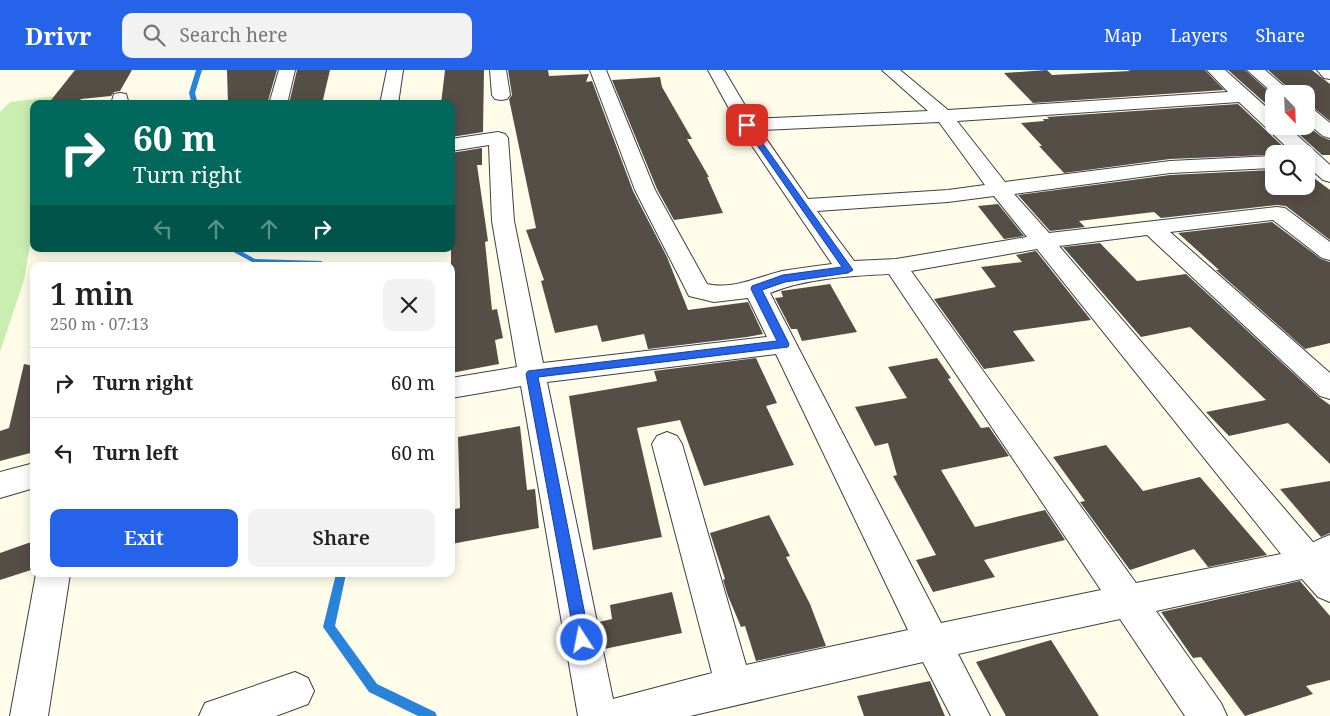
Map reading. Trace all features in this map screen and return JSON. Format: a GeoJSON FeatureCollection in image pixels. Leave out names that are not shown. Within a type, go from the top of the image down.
{"type":"FeatureCollection","features":[{"type":"Feature","properties":{"kind":"street"},"geometry":{"type":"LineString","coordinates":[[279,100],[286,70]]}},
{"type":"Feature","properties":{"kind":"street"},"geometry":{"type":"LineString","coordinates":[[390,100],[394,70]]}},
{"type":"Feature","properties":{"kind":"street"},"geometry":{"type":"LineString","coordinates":[[498,70],[500,95]]}},
{"type":"Feature","properties":{"kind":"street"},"geometry":{"type":"LineString","coordinates":[[598,70],[645,190],[698,290],[714,294],[756,289],[783,279],[848,270],[896,266],[1043,241],[1278,213],[1330,253]]}},
{"type":"Feature","properties":{"kind":"street"},"geometry":{"type":"LineString","coordinates":[[716,70],[747,125],[848,270]]}},
{"type":"Feature","properties":{"kind":"street"},"geometry":{"type":"LineString","coordinates":[[890,70],[944,116],[1043,241],[1323,566]]}},
{"type":"Feature","properties":{"kind":"street"},"geometry":{"type":"LineString","coordinates":[[1215,70],[1265,116]]}},
{"type":"Feature","properties":{"kind":"street"},"geometry":{"type":"LineString","coordinates":[[1255,70],[1273,85]]}},
{"type":"Feature","properties":{"kind":"street"},"geometry":{"type":"LineString","coordinates":[[1324,70],[1330,74]]}},
{"type":"Feature","properties":{"kind":"street"},"geometry":{"type":"LineString","coordinates":[[747,125],[944,116],[1244,96]]}},
{"type":"Feature","properties":{"kind":"street"},"geometry":{"type":"LineString","coordinates":[[1315,120],[1330,132]]}},
{"type":"Feature","properties":{"kind":"street"},"geometry":{"type":"LineString","coordinates":[[1286,135],[1297,145]]}},
{"type":"Feature","properties":{"kind":"street"},"geometry":{"type":"LineString","coordinates":[[455,144],[498,138],[503,221],[597,716]]}},
{"type":"Feature","properties":{"kind":"street"},"geometry":{"type":"LineString","coordinates":[[1315,161],[1330,176]]}},
{"type":"Feature","properties":{"kind":"street"},"geometry":{"type":"LineString","coordinates":[[802,206],[948,196],[1170,167],[1265,162]]}},
{"type":"Feature","properties":{"kind":"street"},"geometry":{"type":"LineString","coordinates":[[1152,228],[1330,389]]}},
{"type":"Feature","properties":{"kind":"street"},"geometry":{"type":"LineString","coordinates":[[896,266],[1208,716]]}},
{"type":"Feature","properties":{"kind":"street"},"geometry":{"type":"LineString","coordinates":[[756,289],[932,642],[971,716]]}},
{"type":"Feature","properties":{"kind":"street"},"geometry":{"type":"LineString","coordinates":[[455,387],[532,374],[784,344]]}},
{"type":"Feature","properties":{"kind":"street"},"geometry":{"type":"LineString","coordinates":[[667,444],[734,686]]}},
{"type":"Feature","properties":{"kind":"street"},"geometry":{"type":"LineString","coordinates":[[0,484],[30,476]]}},
{"type":"Feature","properties":{"kind":"street"},"geometry":{"type":"LineString","coordinates":[[617,716],[734,686],[932,642],[1128,602],[1323,566]]}},
{"type":"Feature","properties":{"kind":"street"},"geometry":{"type":"LineString","coordinates":[[29,716],[52,577]]}},
{"type":"Feature","properties":{"kind":"street"},"geometry":{"type":"LineString","coordinates":[[218,716],[295,691]]}},
{"type":"Feature","properties":{"kind":"green space"},"geometry":{"type":"Polygon","coordinates":[[[56,96],[55,100],[30,100],[30,246],[24,280],[0,352],[0,112],[10,102],[56,96]]]}},
{"type":"Feature","properties":{"kind":"building"},"geometry":{"type":"Polygon","coordinates":[[[75,70],[132,70],[120,91],[114,92],[111,96],[80,100],[51,100],[75,70]]]}},
{"type":"Feature","properties":{"kind":"building"},"geometry":{"type":"Polygon","coordinates":[[[227,70],[277,70],[268,100],[228,100],[227,70]]]}},
{"type":"Feature","properties":{"kind":"building"},"geometry":{"type":"Polygon","coordinates":[[[297,70],[330,70],[323,100],[290,100],[297,70]]]}},
{"type":"Feature","properties":{"kind":"building"},"geometry":{"type":"Polygon","coordinates":[[[445,70],[484,70],[483,132],[455,136],[455,100],[441,100],[445,70]]]}},
{"type":"Feature","properties":{"kind":"building"},"geometry":{"type":"Polygon","coordinates":[[[508,70],[548,70],[549,76],[589,74],[586,82],[592,81],[633,191],[667,257],[688,310],[748,302],[763,334],[648,349],[644,334],[602,342],[597,325],[555,333],[541,281],[544,280],[526,230],[536,228],[509,99],[512,95],[508,70]]]}},
{"type":"Feature","properties":{"kind":"building"},"geometry":{"type":"Polygon","coordinates":[[[1047,70],[1052,75],[1130,71],[1128,70],[1205,70],[1224,90],[1033,103],[1004,73],[1047,70]]]}},
{"type":"Feature","properties":{"kind":"building"},"geometry":{"type":"Polygon","coordinates":[[[1228,70],[1245,70],[1265,88],[1265,103],[1228,70]]]}},
{"type":"Feature","properties":{"kind":"building"},"geometry":{"type":"Polygon","coordinates":[[[1268,70],[1312,70],[1330,84],[1330,121],[1315,109],[1315,85],[1285,85],[1268,70]]]}},
{"type":"Feature","properties":{"kind":"building"},"geometry":{"type":"Polygon","coordinates":[[[660,77],[662,87],[692,139],[687,139],[709,177],[707,177],[723,213],[674,220],[657,189],[612,80],[660,77]]]}},
{"type":"Feature","properties":{"kind":"building"},"geometry":{"type":"Polygon","coordinates":[[[1238,104],[1265,129],[1265,135],[1271,135],[1281,145],[1265,145],[1265,155],[1170,159],[1064,173],[1021,123],[1044,121],[1043,119],[1049,119],[1047,117],[1238,104]]]}},
{"type":"Feature","properties":{"kind":"building"},"geometry":{"type":"Polygon","coordinates":[[[1315,132],[1330,140],[1330,155],[1322,155],[1315,149],[1315,145],[1311,145],[1300,135],[1315,135],[1315,132]]]}},
{"type":"Feature","properties":{"kind":"building"},"geometry":{"type":"Polygon","coordinates":[[[482,148],[482,165],[477,165],[488,241],[485,242],[492,310],[497,309],[503,338],[495,340],[499,364],[455,372],[455,262],[451,262],[451,252],[455,252],[455,152],[482,148]]]}},
{"type":"Feature","properties":{"kind":"building"},"geometry":{"type":"Polygon","coordinates":[[[1265,170],[1265,195],[1315,195],[1315,179],[1330,190],[1330,240],[1286,206],[1277,205],[1161,218],[1154,212],[1079,221],[1085,227],[1050,231],[1018,195],[1170,175],[1265,170]]]}},
{"type":"Feature","properties":{"kind":"building"},"geometry":{"type":"Polygon","coordinates":[[[998,204],[1024,236],[1004,239],[978,206],[998,204]]]}},
{"type":"Feature","properties":{"kind":"building"},"geometry":{"type":"Polygon","coordinates":[[[1272,222],[1321,259],[1330,262],[1330,343],[1305,349],[1216,270],[1219,270],[1178,233],[1272,222]]]}},
{"type":"Feature","properties":{"kind":"building"},"geometry":{"type":"Polygon","coordinates":[[[1100,243],[1137,281],[1186,274],[1330,405],[1330,464],[1288,423],[1229,436],[1206,412],[1266,400],[1190,327],[1141,337],[1063,247],[1100,243]]]}},
{"type":"Feature","properties":{"kind":"building"},"geometry":{"type":"Polygon","coordinates":[[[1036,251],[1091,320],[1013,331],[1035,361],[984,369],[934,299],[996,287],[981,267],[1022,262],[1016,255],[1036,251]]]}},
{"type":"Feature","properties":{"kind":"building"},"geometry":{"type":"Polygon","coordinates":[[[830,284],[857,332],[802,341],[797,329],[791,329],[775,298],[783,297],[781,291],[830,284]]]}},
{"type":"Feature","properties":{"kind":"building"},"geometry":{"type":"Polygon","coordinates":[[[756,358],[777,403],[766,406],[794,465],[704,486],[680,420],[637,428],[662,537],[593,550],[569,396],[657,381],[654,371],[756,358]]]}},
{"type":"Feature","properties":{"kind":"building"},"geometry":{"type":"Polygon","coordinates":[[[937,358],[951,378],[948,379],[981,428],[989,427],[1009,456],[941,470],[975,527],[1045,510],[1065,540],[984,560],[995,577],[933,592],[916,560],[936,555],[893,476],[897,475],[888,443],[875,446],[855,407],[907,398],[888,367],[937,358]]]}},
{"type":"Feature","properties":{"kind":"building"},"geometry":{"type":"Polygon","coordinates":[[[24,364],[30,365],[30,453],[0,461],[0,431],[9,428],[24,364]]]}},
{"type":"Feature","properties":{"kind":"building"},"geometry":{"type":"Polygon","coordinates":[[[520,426],[527,490],[535,489],[539,528],[455,543],[455,509],[460,508],[458,437],[520,426]]]}},
{"type":"Feature","properties":{"kind":"building"},"geometry":{"type":"Polygon","coordinates":[[[1106,445],[1143,491],[1200,477],[1267,555],[1208,567],[1194,549],[1130,570],[1080,502],[1085,501],[1053,457],[1106,445]]]}},
{"type":"Feature","properties":{"kind":"building"},"geometry":{"type":"Polygon","coordinates":[[[1330,481],[1330,533],[1321,537],[1280,489],[1330,481]]]}},
{"type":"Feature","properties":{"kind":"building"},"geometry":{"type":"Polygon","coordinates":[[[769,515],[790,556],[786,557],[810,604],[826,646],[756,661],[745,626],[741,627],[728,596],[723,580],[725,579],[710,533],[769,515]]]}},
{"type":"Feature","properties":{"kind":"building"},"geometry":{"type":"Polygon","coordinates":[[[30,542],[30,570],[0,580],[0,553],[30,542]]]}},
{"type":"Feature","properties":{"kind":"building"},"geometry":{"type":"Polygon","coordinates":[[[1300,581],[1330,616],[1330,680],[1306,686],[1313,694],[1245,716],[1201,657],[1193,658],[1161,612],[1300,581]]]}},
{"type":"Feature","properties":{"kind":"building"},"geometry":{"type":"Polygon","coordinates":[[[672,592],[682,633],[604,649],[599,622],[612,619],[610,605],[672,592]]]}},
{"type":"Feature","properties":{"kind":"building"},"geometry":{"type":"Polygon","coordinates":[[[1051,640],[1099,716],[1006,716],[976,662],[1051,640]]]}},
{"type":"Feature","properties":{"kind":"building"},"geometry":{"type":"Polygon","coordinates":[[[930,681],[945,716],[864,716],[857,696],[930,681]]]}},
{"type":"Feature","properties":{"kind":"waterway"},"geometry":{"type":"LineString","coordinates":[[194,100],[192,93],[199,70]]}},
{"type":"Feature","properties":{"kind":"waterway"},"geometry":{"type":"LineString","coordinates":[[238,252],[254,261],[288,262]]}},
{"type":"Feature","properties":{"kind":"waterway"},"geometry":{"type":"LineString","coordinates":[[340,577],[329,627],[373,688],[431,716]]}},
{"type":"Feature","properties":{"kind":"route"},"geometry":{"type":"LineString","coordinates":[[582,640],[532,374],[784,344],[756,289],[783,279],[848,270],[747,125]]}}]}
